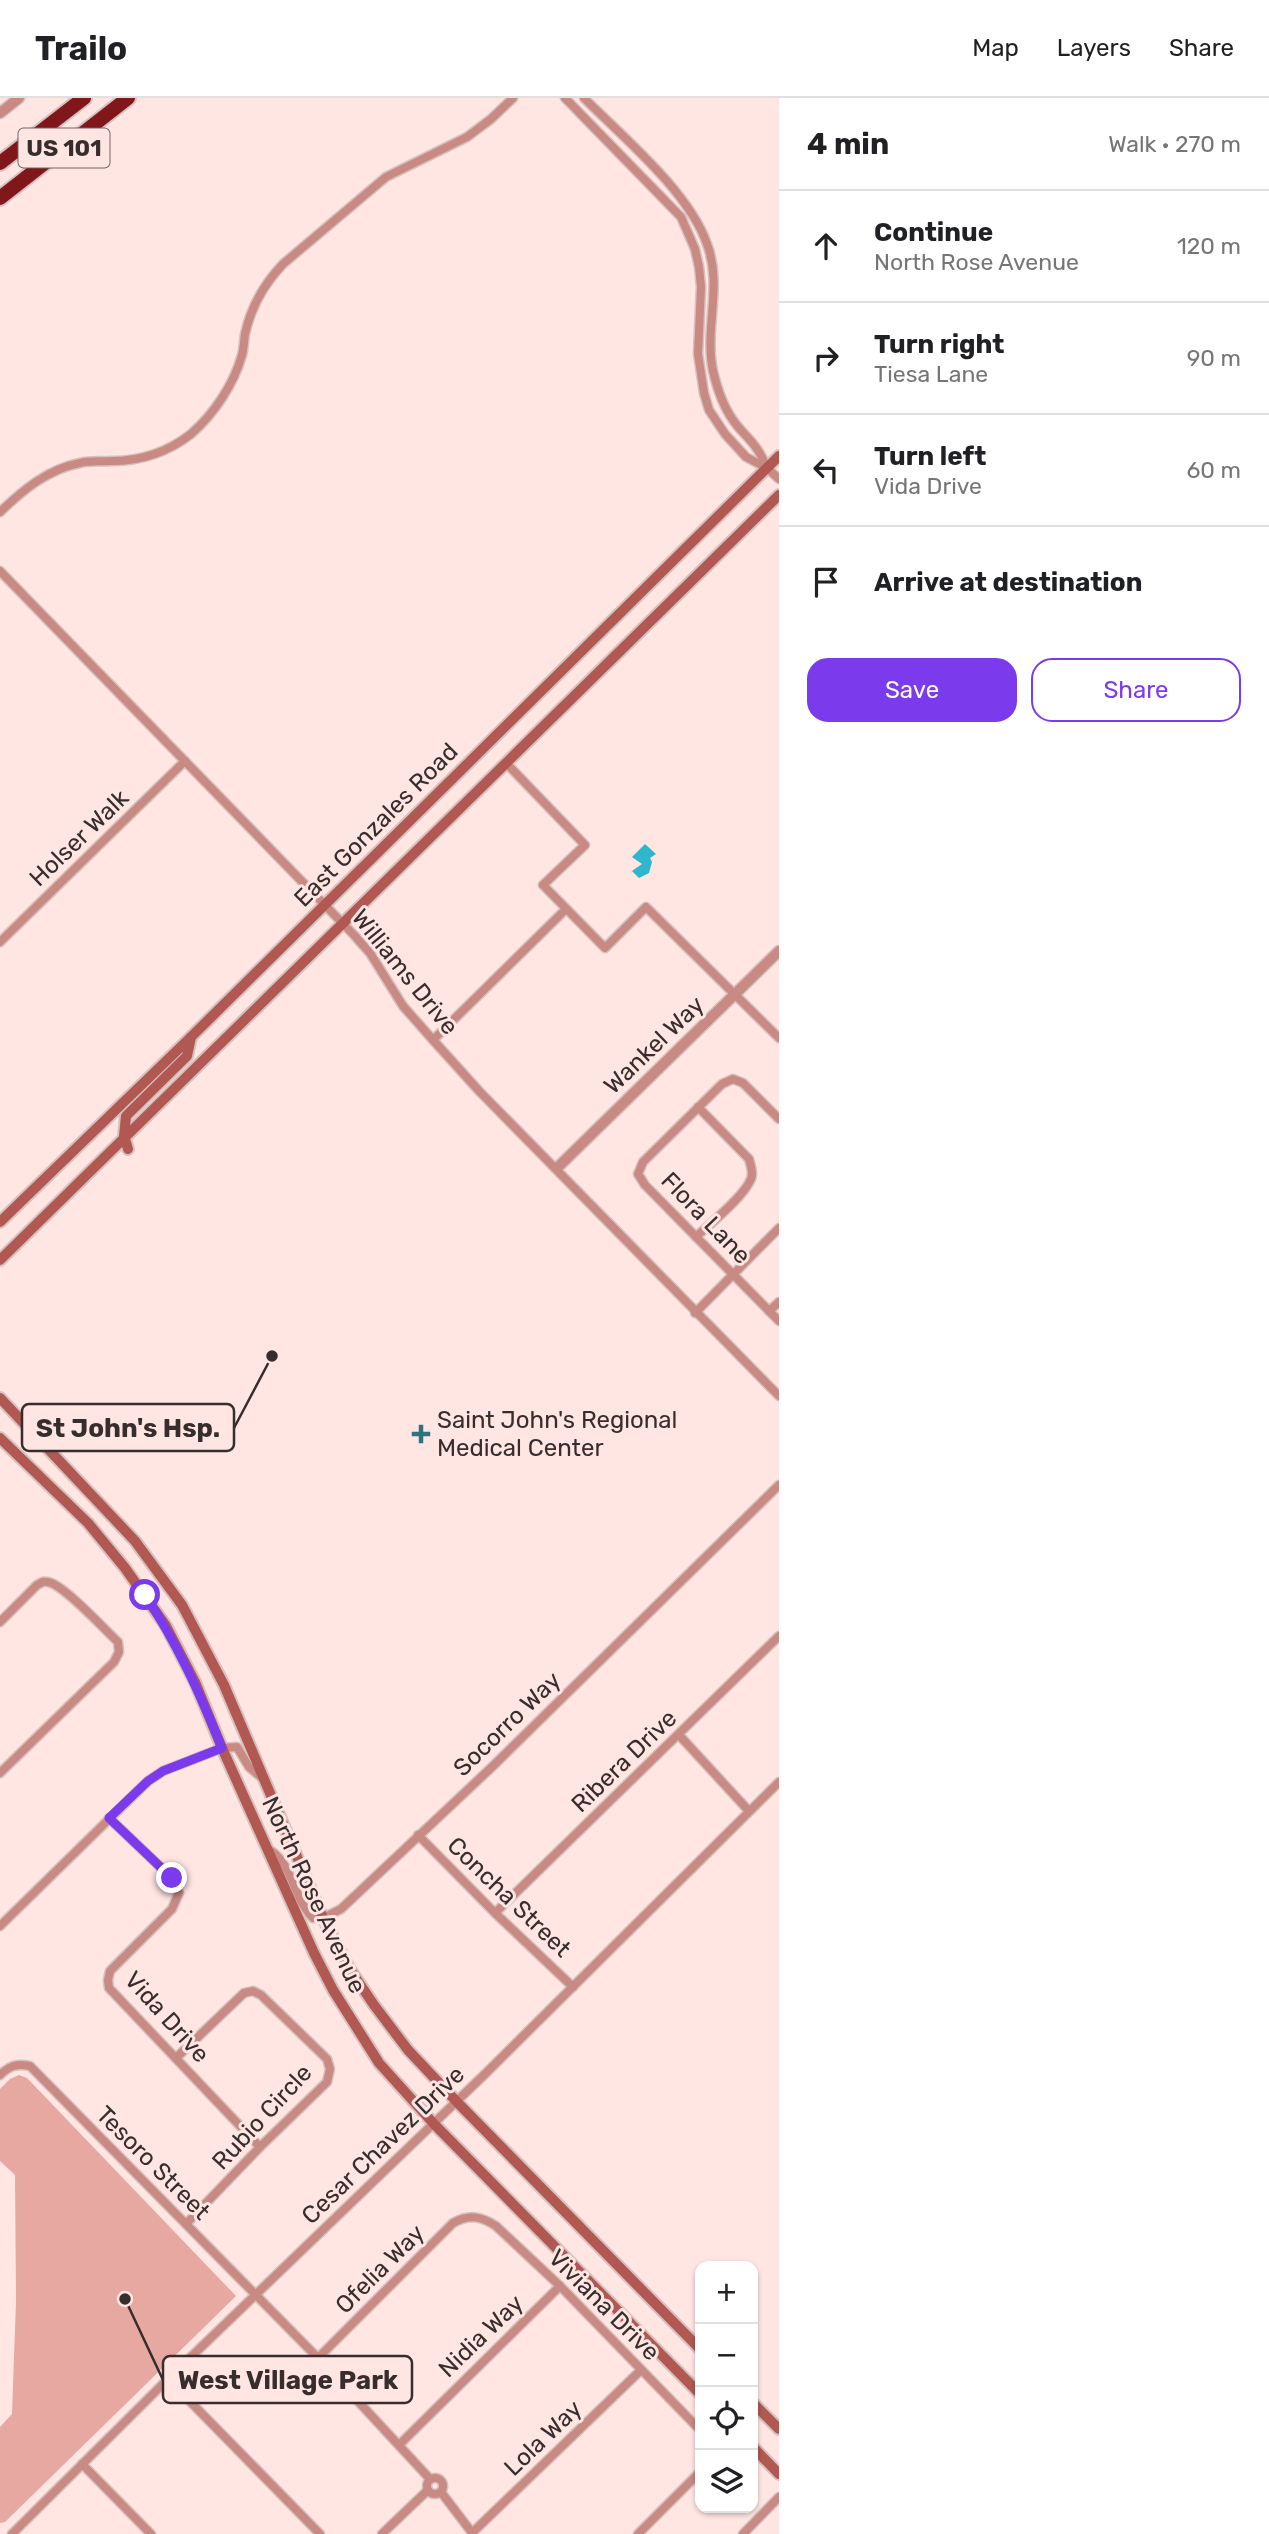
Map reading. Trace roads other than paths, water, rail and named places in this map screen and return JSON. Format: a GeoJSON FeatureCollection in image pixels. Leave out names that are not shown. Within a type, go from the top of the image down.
{"type":"FeatureCollection","features":[{"type":"Feature","properties":{"kind":"highway","name":"US 101"},"geometry":{"type":"LineString","coordinates":[[0,163],[84,98]]}},
{"type":"Feature","properties":{"kind":"highway","name":"US 101"},"geometry":{"type":"LineString","coordinates":[[0,198],[128,98]]}},
{"type":"Feature","properties":{"kind":"main road","name":"East Gonzales Road"},"geometry":{"type":"LineString","coordinates":[[0,1222],[779,456]]}},
{"type":"Feature","properties":{"kind":"main road","name":"East Gonzales Road"},"geometry":{"type":"LineString","coordinates":[[0,1260],[779,495]]}},
{"type":"Feature","properties":{"kind":"main road"},"geometry":{"type":"LineString","coordinates":[[128,1149],[124,1136],[126,1116],[187,1056],[191,1037]]}},
{"type":"Feature","properties":{"kind":"main road","name":"North Rose Avenue"},"geometry":{"type":"LineString","coordinates":[[0,1398],[135,1541],[182,1605],[224,1685],[323,1918],[349,1968],[374,2005],[408,2050],[457,2102],[695,2344]]}},
{"type":"Feature","properties":{"kind":"main road","name":"North Rose Avenue"},"geometry":{"type":"LineString","coordinates":[[0,1438],[88,1523],[166,1626],[195,1682],[314,1953],[333,1990],[379,2063],[434,2124],[695,2389]]}},
{"type":"Feature","properties":{"kind":"main road"},"geometry":{"type":"LineString","coordinates":[[758,2408],[779,2429]]}},
{"type":"Feature","properties":{"kind":"main road"},"geometry":{"type":"LineString","coordinates":[[756,2450],[779,2474]]}},
{"type":"Feature","properties":{"kind":"street"},"geometry":{"type":"LineString","coordinates":[[0,113],[19,98]]}},
{"type":"Feature","properties":{"kind":"street"},"geometry":{"type":"LineString","coordinates":[[0,512],[26,488],[61,468],[80,463],[146,457],[163,451],[192,433],[212,411],[229,386],[243,354],[245,334],[253,308],[271,277],[283,264],[386,177],[467,137],[513,98]]}},
{"type":"Feature","properties":{"kind":"street"},"geometry":{"type":"LineString","coordinates":[[565,98],[681,217],[695,249],[699,267],[701,287],[698,354],[709,410],[725,434],[747,457],[767,468],[779,479]]}},
{"type":"Feature","properties":{"kind":"street"},"geometry":{"type":"LineString","coordinates":[[584,98],[676,191],[701,228],[714,266],[711,343],[713,370],[732,419],[758,449],[767,468]]}},
{"type":"Feature","properties":{"kind":"street","name":"Williams Drive"},"geometry":{"type":"LineString","coordinates":[[0,571],[344,924],[370,953],[398,998],[433,1040],[695,1313],[779,1396]]}},
{"type":"Feature","properties":{"kind":"street","name":"Holser Walk"},"geometry":{"type":"LineString","coordinates":[[0,942],[185,761]]}},
{"type":"Feature","properties":{"kind":"street"},"geometry":{"type":"LineString","coordinates":[[507,764],[585,845],[543,885],[566,909],[605,948],[646,907],[779,1038]]}},
{"type":"Feature","properties":{"kind":"street"},"geometry":{"type":"LineString","coordinates":[[433,1040],[566,909]]}},
{"type":"Feature","properties":{"kind":"street","name":"Wankel Way"},"geometry":{"type":"LineString","coordinates":[[557,1168],[779,951]]}},
{"type":"Feature","properties":{"kind":"street"},"geometry":{"type":"LineString","coordinates":[[696,1237],[741,1193],[751,1181],[752,1170],[749,1159],[698,1108],[722,1084],[733,1079],[743,1083],[779,1119]]}},
{"type":"Feature","properties":{"kind":"street","name":"Flora Lane"},"geometry":{"type":"LineString","coordinates":[[698,1108],[643,1162],[638,1174],[645,1185],[779,1321]]}},
{"type":"Feature","properties":{"kind":"street"},"geometry":{"type":"LineString","coordinates":[[695,1313],[779,1228]]}},
{"type":"Feature","properties":{"kind":"street"},"geometry":{"type":"LineString","coordinates":[[769,1311],[779,1302]]}},
{"type":"Feature","properties":{"kind":"street","name":"Socorro Way"},"geometry":{"type":"LineString","coordinates":[[323,1918],[341,1909],[493,1766],[779,1485]]}},
{"type":"Feature","properties":{"kind":"street"},"geometry":{"type":"LineString","coordinates":[[0,1622],[37,1585],[44,1581],[52,1583],[118,1642],[119,1652],[111,1665],[0,1773]]}},
{"type":"Feature","properties":{"kind":"street","name":"Ribera Drive"},"geometry":{"type":"LineString","coordinates":[[495,1913],[779,1636]]}},
{"type":"Feature","properties":{"kind":"street"},"geometry":{"type":"LineString","coordinates":[[678,1735],[748,1810]]}},
{"type":"Feature","properties":{"kind":"street"},"geometry":{"type":"LineString","coordinates":[[0,1926],[109,1818],[148,1781],[163,1771],[222,1748],[237,1747],[249,1767],[264,1779]]}},
{"type":"Feature","properties":{"kind":"street","name":"Cesar Chavez Drive"},"geometry":{"type":"LineString","coordinates":[[12,2534],[168,2379],[457,2102],[779,1782]]}},
{"type":"Feature","properties":{"kind":"street","name":"Vida Drive"},"geometry":{"type":"LineString","coordinates":[[109,1818],[172,1878],[179,1893],[172,1909],[110,1971],[107,1980],[109,1989],[260,2147]]}},
{"type":"Feature","properties":{"kind":"street","name":"Concha Street"},"geometry":{"type":"LineString","coordinates":[[418,1835],[573,1987]]}},
{"type":"Feature","properties":{"kind":"street"},"geometry":{"type":"LineString","coordinates":[[268,1849],[280,1856],[299,1899],[309,1913],[313,1918],[323,1918]]}},
{"type":"Feature","properties":{"kind":"street","name":"Rubio Circle"},"geometry":{"type":"LineString","coordinates":[[176,2058],[244,1993],[253,1991],[261,1995],[327,2059],[330,2069],[327,2082],[186,2224]]}},
{"type":"Feature","properties":{"kind":"street","name":"Tesoro Street"},"geometry":{"type":"LineString","coordinates":[[0,2075],[19,2064],[30,2066],[317,2358],[430,2479]]}},
{"type":"Feature","properties":{"kind":"street","name":"Viviana Drive"},"geometry":{"type":"LineString","coordinates":[[474,2217],[485,2219],[496,2226],[560,2286],[695,2425]]}},
{"type":"Feature","properties":{"kind":"street","name":"Ofelia Way"},"geometry":{"type":"LineString","coordinates":[[317,2358],[453,2223],[474,2217]]}},
{"type":"Feature","properties":{"kind":"street","name":"Nidia Way"},"geometry":{"type":"LineString","coordinates":[[400,2444],[560,2286]]}},
{"type":"Feature","properties":{"kind":"street","name":"Lola Way"},"geometry":{"type":"LineString","coordinates":[[473,2533],[641,2370]]}},
{"type":"Feature","properties":{"kind":"street"},"geometry":{"type":"LineString","coordinates":[[168,2379],[320,2534]]}},
{"type":"Feature","properties":{"kind":"street"},"geometry":{"type":"LineString","coordinates":[[82,2463],[151,2534]]}},
{"type":"Feature","properties":{"kind":"street"},"geometry":{"type":"LineString","coordinates":[[435,2477],[442,2480],[444,2486],[441,2492],[433,2494],[428,2490],[430,2479],[435,2477]]}},
{"type":"Feature","properties":{"kind":"street"},"geometry":{"type":"LineString","coordinates":[[638,2534],[695,2477]]}},
{"type":"Feature","properties":{"kind":"street"},"geometry":{"type":"LineString","coordinates":[[382,2534],[428,2490]]}},
{"type":"Feature","properties":{"kind":"street"},"geometry":{"type":"LineString","coordinates":[[441,2492],[473,2533]]}},
{"type":"Feature","properties":{"kind":"street"},"geometry":{"type":"LineString","coordinates":[[743,2534],[779,2497]]}},
{"type":"Feature","properties":{"kind":"water"},"geometry":{"type":"Polygon","coordinates":[[[645,844],[656,854],[650,858],[652,862],[649,873],[639,878],[632,871],[642,864],[632,857],[645,844]]]}},
{"type":"Feature","properties":{"kind":"place","name":"St John's Hsp."},"geometry":{"type":"Point","coordinates":[272,1356]}},
{"type":"Feature","properties":{"kind":"place","name":"Saint John's Regional Medical Center"},"geometry":{"type":"Point","coordinates":[421,1434]}},
{"type":"Feature","properties":{"kind":"place","name":"West Village Park"},"geometry":{"type":"Point","coordinates":[125,2299]}}]}
